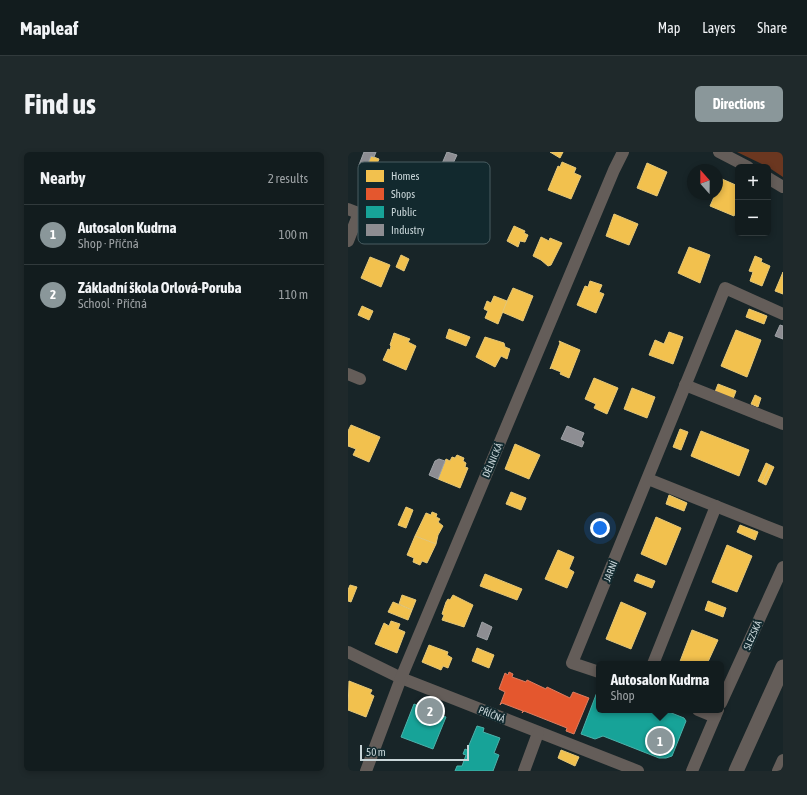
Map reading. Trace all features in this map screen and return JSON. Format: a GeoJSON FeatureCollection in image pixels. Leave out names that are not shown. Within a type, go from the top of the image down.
{"type":"FeatureCollection","features":[{"type":"Feature","properties":{"kind":"street","name":"DĚLNICKÁ"},"geometry":{"type":"LineString","coordinates":[[366,771],[401,678],[614,170],[623,152]]}},
{"type":"Feature","properties":{"kind":"street"},"geometry":{"type":"LineString","coordinates":[[719,152],[742,164]]}},
{"type":"Feature","properties":{"kind":"street"},"geometry":{"type":"LineString","coordinates":[[771,180],[783,187]]}},
{"type":"Feature","properties":{"kind":"street"},"geometry":{"type":"LineString","coordinates":[[348,241],[354,211]]}},
{"type":"Feature","properties":{"kind":"street","name":"JARNÍ"},"geometry":{"type":"LineString","coordinates":[[596,671],[572,663],[725,288],[783,314]]}},
{"type":"Feature","properties":{"kind":"street"},"geometry":{"type":"LineString","coordinates":[[348,374],[360,379]]}},
{"type":"Feature","properties":{"kind":"street"},"geometry":{"type":"LineString","coordinates":[[685,385],[783,424]]}},
{"type":"Feature","properties":{"kind":"street"},"geometry":{"type":"LineString","coordinates":[[648,478],[783,533]]}},
{"type":"Feature","properties":{"kind":"street"},"geometry":{"type":"LineString","coordinates":[[654,661],[716,506]]}},
{"type":"Feature","properties":{"kind":"street","name":"SLEZSKÁ"},"geometry":{"type":"LineString","coordinates":[[724,697],[783,567]]}},
{"type":"Feature","properties":{"kind":"street","name":"PŘÍČNÁ"},"geometry":{"type":"LineString","coordinates":[[348,652],[401,678],[638,771]]}},
{"type":"Feature","properties":{"kind":"street"},"geometry":{"type":"LineString","coordinates":[[736,771],[783,667]]}},
{"type":"Feature","properties":{"kind":"street"},"geometry":{"type":"LineString","coordinates":[[692,771],[716,713]]}},
{"type":"Feature","properties":{"kind":"street"},"geometry":{"type":"LineString","coordinates":[[524,771],[538,733]]}},
{"type":"Feature","properties":{"kind":"street"},"geometry":{"type":"LineString","coordinates":[[778,771],[783,760]]}},
{"type":"Feature","properties":{"kind":"shaded area"},"geometry":{"type":"Polygon","coordinates":[[[737,152],[783,152],[783,177],[771,169],[771,164],[762,164],[737,152]]]}},
{"type":"Feature","properties":{"kind":"building: Homes"},"geometry":{"type":"Polygon","coordinates":[[[550,152],[563,152],[560,158],[550,152]]]}},
{"type":"Feature","properties":{"kind":"building: Homes"},"geometry":{"type":"Polygon","coordinates":[[[371,156],[379,159],[378,162],[368,162],[371,156]]]}},
{"type":"Feature","properties":{"kind":"building: Homes"},"geometry":{"type":"Polygon","coordinates":[[[562,162],[576,168],[574,173],[581,176],[571,199],[548,190],[558,166],[560,167],[562,162]]]}},
{"type":"Feature","properties":{"kind":"building: Homes"},"geometry":{"type":"Polygon","coordinates":[[[647,163],[667,172],[657,196],[637,188],[647,163]]]}},
{"type":"Feature","properties":{"kind":"building: Homes"},"geometry":{"type":"Polygon","coordinates":[[[723,179],[735,185],[734,216],[710,206],[713,200],[723,200],[723,179]]]}},
{"type":"Feature","properties":{"kind":"building: Homes"},"geometry":{"type":"Polygon","coordinates":[[[614,214],[638,224],[629,245],[606,236],[614,214]]]}},
{"type":"Feature","properties":{"kind":"building: Homes"},"geometry":{"type":"Polygon","coordinates":[[[514,226],[525,231],[524,233],[528,235],[525,242],[520,241],[518,247],[507,241],[514,226]]]}},
{"type":"Feature","properties":{"kind":"building: Homes"},"geometry":{"type":"Polygon","coordinates":[[[541,237],[549,241],[550,238],[562,243],[551,265],[548,266],[533,256],[541,237]]]}},
{"type":"Feature","properties":{"kind":"building: Homes"},"geometry":{"type":"Polygon","coordinates":[[[689,247],[710,255],[700,283],[678,273],[689,247]]]}},
{"type":"Feature","properties":{"kind":"building: Homes"},"geometry":{"type":"Polygon","coordinates":[[[401,255],[409,259],[404,271],[396,267],[401,255]]]}},
{"type":"Feature","properties":{"kind":"building: Homes"},"geometry":{"type":"Polygon","coordinates":[[[755,256],[762,259],[761,262],[770,266],[762,286],[750,281],[753,272],[749,271],[755,256]]]}},
{"type":"Feature","properties":{"kind":"building: Homes"},"geometry":{"type":"Polygon","coordinates":[[[370,257],[390,265],[381,287],[361,278],[370,257]]]}},
{"type":"Feature","properties":{"kind":"building: Homes"},"geometry":{"type":"Polygon","coordinates":[[[783,272],[783,294],[775,291],[783,272]]]}},
{"type":"Feature","properties":{"kind":"building: Homes"},"geometry":{"type":"Polygon","coordinates":[[[590,281],[602,285],[599,292],[604,294],[596,313],[577,305],[585,286],[588,287],[590,281]]]}},
{"type":"Feature","properties":{"kind":"building: Homes"},"geometry":{"type":"Polygon","coordinates":[[[513,288],[533,296],[523,321],[502,312],[513,288]]]}},
{"type":"Feature","properties":{"kind":"building: Homes"},"geometry":{"type":"Polygon","coordinates":[[[494,296],[507,301],[498,324],[485,318],[488,311],[484,309],[487,301],[491,303],[494,296]]]}},
{"type":"Feature","properties":{"kind":"building: Homes"},"geometry":{"type":"Polygon","coordinates":[[[362,306],[373,311],[369,320],[358,315],[362,306]]]}},
{"type":"Feature","properties":{"kind":"building: Homes"},"geometry":{"type":"Polygon","coordinates":[[[749,309],[767,316],[764,324],[746,317],[749,309]]]}},
{"type":"Feature","properties":{"kind":"building: Homes"},"geometry":{"type":"Polygon","coordinates":[[[449,329],[470,337],[466,346],[446,338],[449,329]]]}},
{"type":"Feature","properties":{"kind":"building: Homes"},"geometry":{"type":"Polygon","coordinates":[[[736,330],[761,340],[747,377],[721,366],[736,330]]]}},
{"type":"Feature","properties":{"kind":"building: Homes"},"geometry":{"type":"Polygon","coordinates":[[[669,332],[683,337],[673,364],[649,355],[655,340],[664,344],[669,332]]]}},
{"type":"Feature","properties":{"kind":"building: Homes"},"geometry":{"type":"Polygon","coordinates":[[[394,333],[410,339],[408,342],[416,346],[406,370],[383,360],[388,349],[390,350],[394,333]]]}},
{"type":"Feature","properties":{"kind":"building: Homes"},"geometry":{"type":"Polygon","coordinates":[[[485,337],[504,343],[505,347],[510,349],[507,359],[501,356],[495,367],[476,357],[485,337]]]}},
{"type":"Feature","properties":{"kind":"building: Homes"},"geometry":{"type":"Polygon","coordinates":[[[559,341],[580,350],[569,378],[560,374],[561,372],[551,368],[550,369],[560,343],[559,341]]]}},
{"type":"Feature","properties":{"kind":"building: Homes"},"geometry":{"type":"Polygon","coordinates":[[[594,378],[618,388],[607,414],[594,408],[596,404],[585,399],[594,378]]]}},
{"type":"Feature","properties":{"kind":"building: Homes"},"geometry":{"type":"Polygon","coordinates":[[[718,384],[736,391],[733,399],[715,392],[718,384]]]}},
{"type":"Feature","properties":{"kind":"building: Homes"},"geometry":{"type":"Polygon","coordinates":[[[632,388],[655,397],[647,418],[624,409],[632,388]]]}},
{"type":"Feature","properties":{"kind":"building: Homes"},"geometry":{"type":"Polygon","coordinates":[[[755,395],[761,398],[758,407],[751,404],[755,395]]]}},
{"type":"Feature","properties":{"kind":"building: Homes"},"geometry":{"type":"Polygon","coordinates":[[[351,425],[380,437],[369,462],[353,455],[356,449],[348,446],[348,431],[351,425]]]}},
{"type":"Feature","properties":{"kind":"building: Homes"},"geometry":{"type":"Polygon","coordinates":[[[680,429],[688,432],[681,450],[673,447],[680,429]]]}},
{"type":"Feature","properties":{"kind":"building: Homes"},"geometry":{"type":"Polygon","coordinates":[[[701,431],[749,450],[739,476],[691,456],[701,431]]]}},
{"type":"Feature","properties":{"kind":"building: Homes"},"geometry":{"type":"Polygon","coordinates":[[[515,444],[540,455],[529,479],[505,469],[515,444]]]}},
{"type":"Feature","properties":{"kind":"building: Homes"},"geometry":{"type":"Polygon","coordinates":[[[457,455],[464,458],[463,461],[466,463],[465,467],[468,468],[460,488],[438,479],[446,459],[450,461],[452,457],[455,458],[457,455]]]}},
{"type":"Feature","properties":{"kind":"building: Homes"},"geometry":{"type":"Polygon","coordinates":[[[766,463],[770,465],[762,483],[758,481],[766,463]]]}},
{"type":"Feature","properties":{"kind":"building: Homes"},"geometry":{"type":"Polygon","coordinates":[[[770,465],[774,467],[766,485],[762,483],[770,465]]]}},
{"type":"Feature","properties":{"kind":"building: Homes"},"geometry":{"type":"Polygon","coordinates":[[[511,492],[526,498],[521,510],[506,504],[511,492]]]}},
{"type":"Feature","properties":{"kind":"building: Homes"},"geometry":{"type":"Polygon","coordinates":[[[669,495],[687,503],[684,511],[666,504],[669,495]]]}},
{"type":"Feature","properties":{"kind":"building: Homes"},"geometry":{"type":"Polygon","coordinates":[[[406,507],[413,510],[406,528],[398,525],[406,507]]]}},
{"type":"Feature","properties":{"kind":"building: Homes"},"geometry":{"type":"Polygon","coordinates":[[[432,512],[437,514],[436,517],[440,519],[438,522],[443,526],[438,535],[436,544],[415,536],[426,513],[431,515],[432,512]]]}},
{"type":"Feature","properties":{"kind":"building: Homes"},"geometry":{"type":"Polygon","coordinates":[[[656,517],[681,528],[666,565],[641,554],[656,517]]]}},
{"type":"Feature","properties":{"kind":"building: Homes"},"geometry":{"type":"Polygon","coordinates":[[[740,525],[758,532],[755,540],[737,532],[740,525]]]}},
{"type":"Feature","properties":{"kind":"building: Homes"},"geometry":{"type":"Polygon","coordinates":[[[415,536],[436,544],[427,563],[422,561],[420,565],[413,562],[414,558],[407,555],[415,536]]]}},
{"type":"Feature","properties":{"kind":"building: Homes"},"geometry":{"type":"Polygon","coordinates":[[[727,545],[752,556],[737,592],[712,582],[727,545]]]}},
{"type":"Feature","properties":{"kind":"building: Homes"},"geometry":{"type":"Polygon","coordinates":[[[558,550],[574,557],[569,569],[574,572],[567,588],[545,579],[558,550]]]}},
{"type":"Feature","properties":{"kind":"building: Homes"},"geometry":{"type":"Polygon","coordinates":[[[485,574],[522,589],[517,600],[480,586],[485,574]]]}},
{"type":"Feature","properties":{"kind":"building: Homes"},"geometry":{"type":"Polygon","coordinates":[[[637,574],[655,581],[652,588],[634,581],[637,574]]]}},
{"type":"Feature","properties":{"kind":"building: Homes"},"geometry":{"type":"Polygon","coordinates":[[[350,585],[357,587],[351,602],[348,601],[348,590],[350,585]]]}},
{"type":"Feature","properties":{"kind":"building: Homes"},"geometry":{"type":"Polygon","coordinates":[[[402,595],[416,600],[412,610],[399,604],[402,595]]]}},
{"type":"Feature","properties":{"kind":"building: Homes"},"geometry":{"type":"Polygon","coordinates":[[[453,595],[473,605],[464,627],[442,620],[444,615],[442,614],[446,602],[448,599],[450,600],[453,595]]]}},
{"type":"Feature","properties":{"kind":"building: Homes"},"geometry":{"type":"Polygon","coordinates":[[[708,601],[726,608],[723,617],[705,610],[708,601]]]}},
{"type":"Feature","properties":{"kind":"building: Homes"},"geometry":{"type":"Polygon","coordinates":[[[393,602],[412,610],[408,620],[388,612],[393,602]]]}},
{"type":"Feature","properties":{"kind":"building: Homes"},"geometry":{"type":"Polygon","coordinates":[[[621,602],[646,613],[631,649],[606,639],[621,602]]]}},
{"type":"Feature","properties":{"kind":"building: Homes"},"geometry":{"type":"Polygon","coordinates":[[[391,621],[400,624],[398,629],[405,632],[397,653],[375,644],[384,623],[389,626],[391,621]]]}},
{"type":"Feature","properties":{"kind":"building: Homes"},"geometry":{"type":"Polygon","coordinates":[[[692,630],[718,640],[708,661],[680,661],[692,630]]]}},
{"type":"Feature","properties":{"kind":"building: Homes"},"geometry":{"type":"Polygon","coordinates":[[[429,645],[448,652],[447,655],[452,658],[448,668],[443,666],[441,670],[422,662],[429,645]]]}},
{"type":"Feature","properties":{"kind":"building: Homes"},"geometry":{"type":"Polygon","coordinates":[[[477,648],[494,655],[489,668],[472,661],[477,648]]]}},
{"type":"Feature","properties":{"kind":"building: Homes"},"geometry":{"type":"Polygon","coordinates":[[[349,681],[372,690],[370,694],[374,696],[366,717],[348,710],[349,681]]]}},
{"type":"Feature","properties":{"kind":"building: Homes"},"geometry":{"type":"Polygon","coordinates":[[[561,750],[579,757],[575,766],[558,758],[561,750]]]}},
{"type":"Feature","properties":{"kind":"building: Shops"},"geometry":{"type":"Polygon","coordinates":[[[509,672],[513,674],[512,677],[526,682],[527,680],[546,689],[547,687],[570,698],[573,692],[589,698],[574,734],[566,731],[567,728],[524,711],[522,713],[523,711],[502,703],[500,705],[505,692],[499,689],[505,673],[508,675],[509,672]]]}},
{"type":"Feature","properties":{"kind":"building: Public"},"geometry":{"type":"Polygon","coordinates":[[[596,695],[596,713],[672,713],[684,718],[686,721],[672,756],[666,758],[659,758],[603,736],[595,739],[581,734],[596,695]]]}},
{"type":"Feature","properties":{"kind":"building: Public"},"geometry":{"type":"Polygon","coordinates":[[[414,704],[446,717],[433,749],[401,737],[414,704]]]}},
{"type":"Feature","properties":{"kind":"building: Public"},"geometry":{"type":"Polygon","coordinates":[[[477,726],[484,728],[483,732],[500,738],[494,753],[499,755],[493,771],[455,771],[457,766],[462,766],[466,755],[463,754],[465,749],[467,750],[477,726]]]}},
{"type":"Feature","properties":{"kind":"building: Industry"},"geometry":{"type":"Polygon","coordinates":[[[364,152],[376,152],[374,157],[371,156],[368,162],[360,162],[364,152]]]}},
{"type":"Feature","properties":{"kind":"building: Industry"},"geometry":{"type":"Polygon","coordinates":[[[447,152],[457,155],[454,162],[443,162],[447,152]]]}},
{"type":"Feature","properties":{"kind":"building: Industry"},"geometry":{"type":"Polygon","coordinates":[[[780,325],[783,326],[783,339],[775,336],[780,325]]]}},
{"type":"Feature","properties":{"kind":"building: Industry"},"geometry":{"type":"Polygon","coordinates":[[[567,426],[584,433],[581,440],[584,442],[582,447],[561,439],[567,426]]]}},
{"type":"Feature","properties":{"kind":"building: Industry"},"geometry":{"type":"Polygon","coordinates":[[[439,459],[445,461],[438,479],[429,475],[435,461],[439,459]]]}},
{"type":"Feature","properties":{"kind":"building: Industry"},"geometry":{"type":"Polygon","coordinates":[[[482,622],[492,627],[487,640],[477,636],[482,622]]]}},
{"type":"Feature","properties":{"kind":"place","name":"Základní škola Orlová-Poruba"},"geometry":{"type":"Point","coordinates":[430,711]}},
{"type":"Feature","properties":{"kind":"place","name":"Autosalon Kudrna"},"geometry":{"type":"Point","coordinates":[660,741]}}]}
